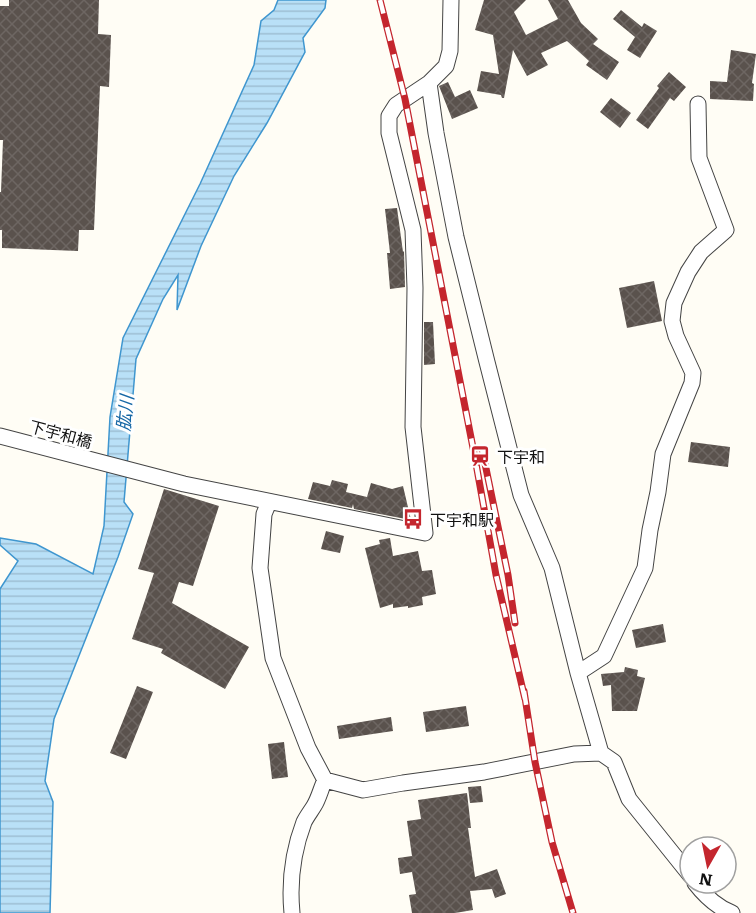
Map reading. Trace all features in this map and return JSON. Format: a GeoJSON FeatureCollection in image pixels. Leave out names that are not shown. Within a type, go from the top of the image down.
{"type":"FeatureCollection","features":[{"type":"Feature","properties":{"kind":"street"},"geometry":{"type":"LineString","coordinates":[[451,0],[450,51],[446,66],[429,83],[454,225],[521,495],[552,568],[601,753]]}},
{"type":"Feature","properties":{"kind":"street","name":"下宇和橋"},"geometry":{"type":"LineString","coordinates":[[0,436],[184,483],[425,533],[413,427],[415,288],[413,230],[388,133],[389,116],[396,105],[429,83]]}},
{"type":"Feature","properties":{"kind":"street"},"geometry":{"type":"LineString","coordinates":[[578,673],[604,656],[645,568],[663,454],[692,383],[693,373],[676,336],[672,321],[674,303],[688,272],[701,252],[726,230],[699,158],[698,104]]}},
{"type":"Feature","properties":{"kind":"street"},"geometry":{"type":"LineString","coordinates":[[268,502],[264,514],[260,568],[273,658],[308,748],[325,780],[363,790],[484,772],[574,754],[601,753],[614,762],[629,799],[678,860]]}},
{"type":"Feature","properties":{"kind":"street"},"geometry":{"type":"LineString","coordinates":[[292,913],[290,890],[298,838],[325,780]]}},
{"type":"Feature","properties":{"kind":"street"},"geometry":{"type":"LineString","coordinates":[[706,895],[722,909],[732,913]]}},
{"type":"Feature","properties":{"kind":"water","name":"肱川"},"geometry":{"type":"Polygon","coordinates":[[[278,0],[326,0],[325,8],[303,38],[305,52],[267,123],[234,176],[201,246],[177,310],[178,275],[163,299],[136,359],[124,502],[133,514],[54,719],[45,781],[53,802],[50,913],[0,913],[0,589],[18,561],[0,545],[0,538],[36,544],[93,574],[104,526],[110,417],[123,338],[200,184],[254,65],[261,21],[274,10],[278,0]]]}},
{"type":"Feature","properties":{"kind":"building"},"geometry":{"type":"Polygon","coordinates":[[[9,0],[99,0],[98,34],[111,35],[109,87],[100,86],[94,230],[79,230],[78,251],[2,248],[0,192],[3,140],[0,140],[0,6],[9,6],[9,0]]]}},
{"type":"Feature","properties":{"kind":"building"},"geometry":{"type":"Polygon","coordinates":[[[484,0],[526,0],[514,12],[526,35],[558,19],[548,0],[568,0],[581,23],[598,39],[593,44],[619,62],[607,80],[586,65],[589,61],[567,41],[541,53],[548,65],[527,76],[513,50],[504,98],[501,95],[477,91],[481,71],[499,74],[493,35],[475,30],[484,0]]]}},
{"type":"Feature","properties":{"kind":"building"},"geometry":{"type":"Polygon","coordinates":[[[621,10],[642,27],[644,23],[657,31],[640,58],[627,50],[635,37],[613,19],[621,10]]]}},
{"type":"Feature","properties":{"kind":"building"},"geometry":{"type":"Polygon","coordinates":[[[731,50],[756,54],[752,83],[754,84],[753,101],[710,99],[710,81],[727,82],[731,50]]]}},
{"type":"Feature","properties":{"kind":"building"},"geometry":{"type":"Polygon","coordinates":[[[669,72],[686,87],[674,101],[670,98],[648,129],[636,120],[659,88],[657,86],[669,72]]]}},
{"type":"Feature","properties":{"kind":"building"},"geometry":{"type":"Polygon","coordinates":[[[448,82],[455,97],[470,90],[478,108],[452,119],[439,86],[448,82]]]}},
{"type":"Feature","properties":{"kind":"building"},"geometry":{"type":"Polygon","coordinates":[[[611,98],[631,113],[620,128],[600,112],[611,98]]]}},
{"type":"Feature","properties":{"kind":"building"},"geometry":{"type":"Polygon","coordinates":[[[397,208],[404,251],[405,287],[390,289],[387,253],[390,253],[385,209],[397,208]]]}},
{"type":"Feature","properties":{"kind":"building"},"geometry":{"type":"Polygon","coordinates":[[[654,281],[662,321],[627,328],[619,288],[654,281]]]}},
{"type":"Feature","properties":{"kind":"building"},"geometry":{"type":"Polygon","coordinates":[[[424,322],[433,322],[435,364],[424,365],[424,322]]]}},
{"type":"Feature","properties":{"kind":"building"},"geometry":{"type":"Polygon","coordinates":[[[691,442],[730,447],[728,467],[688,462],[691,442]]]}},
{"type":"Feature","properties":{"kind":"building"},"geometry":{"type":"Polygon","coordinates":[[[332,480],[348,484],[346,492],[367,497],[371,483],[392,489],[403,486],[411,520],[354,509],[353,504],[352,508],[308,499],[313,482],[330,486],[332,480]]]}},
{"type":"Feature","properties":{"kind":"building"},"geometry":{"type":"Polygon","coordinates":[[[164,489],[219,506],[193,586],[179,582],[172,603],[249,647],[225,689],[161,653],[163,649],[132,639],[154,573],[138,569],[164,489]]]}},
{"type":"Feature","properties":{"kind":"building"},"geometry":{"type":"Polygon","coordinates":[[[326,531],[344,536],[340,553],[321,549],[326,531]]]}},
{"type":"Feature","properties":{"kind":"building"},"geometry":{"type":"Polygon","coordinates":[[[390,538],[393,556],[418,551],[422,571],[432,570],[436,594],[422,597],[423,605],[393,608],[393,604],[380,608],[365,548],[380,544],[379,540],[390,538]]]}},
{"type":"Feature","properties":{"kind":"building"},"geometry":{"type":"Polygon","coordinates":[[[663,624],[666,642],[636,648],[632,630],[663,624]]]}},
{"type":"Feature","properties":{"kind":"building"},"geometry":{"type":"Polygon","coordinates":[[[625,667],[638,670],[637,676],[645,678],[637,711],[612,711],[611,685],[603,686],[601,674],[624,672],[625,667]]]}},
{"type":"Feature","properties":{"kind":"building"},"geometry":{"type":"Polygon","coordinates":[[[137,686],[153,692],[126,759],[110,753],[137,686]]]}},
{"type":"Feature","properties":{"kind":"building"},"geometry":{"type":"Polygon","coordinates":[[[466,706],[469,726],[426,732],[423,712],[466,706]]]}},
{"type":"Feature","properties":{"kind":"building"},"geometry":{"type":"Polygon","coordinates":[[[391,717],[393,731],[339,739],[337,726],[391,717]]]}},
{"type":"Feature","properties":{"kind":"building"},"geometry":{"type":"Polygon","coordinates":[[[284,742],[288,777],[272,779],[268,744],[284,742]]]}},
{"type":"Feature","properties":{"kind":"building"},"geometry":{"type":"Polygon","coordinates":[[[481,786],[483,802],[470,803],[468,787],[481,786]]]}},
{"type":"Feature","properties":{"kind":"building"},"geometry":{"type":"Polygon","coordinates":[[[467,793],[471,828],[468,828],[475,877],[497,869],[506,894],[495,898],[492,889],[470,891],[473,910],[455,913],[412,913],[409,895],[416,894],[412,872],[400,874],[398,858],[412,856],[407,821],[421,819],[418,800],[467,793]]]}},
{"type":"Feature","properties":{"kind":"railway"},"geometry":{"type":"LineString","coordinates":[[380,0],[405,99],[496,575],[525,699]]}},
{"type":"Feature","properties":{"kind":"railway"},"geometry":{"type":"LineString","coordinates":[[482,449],[508,575],[515,623]]}},
{"type":"Feature","properties":{"kind":"railway"},"geometry":{"type":"LineString","coordinates":[[524,691],[535,762],[552,842],[573,913]]}},
{"type":"Feature","properties":{"kind":"place","name":"下宇和"},"geometry":{"type":"Point","coordinates":[480,456]}},
{"type":"Feature","properties":{"kind":"place","name":"下宇和駅"},"geometry":{"type":"Point","coordinates":[413,519]}}]}
